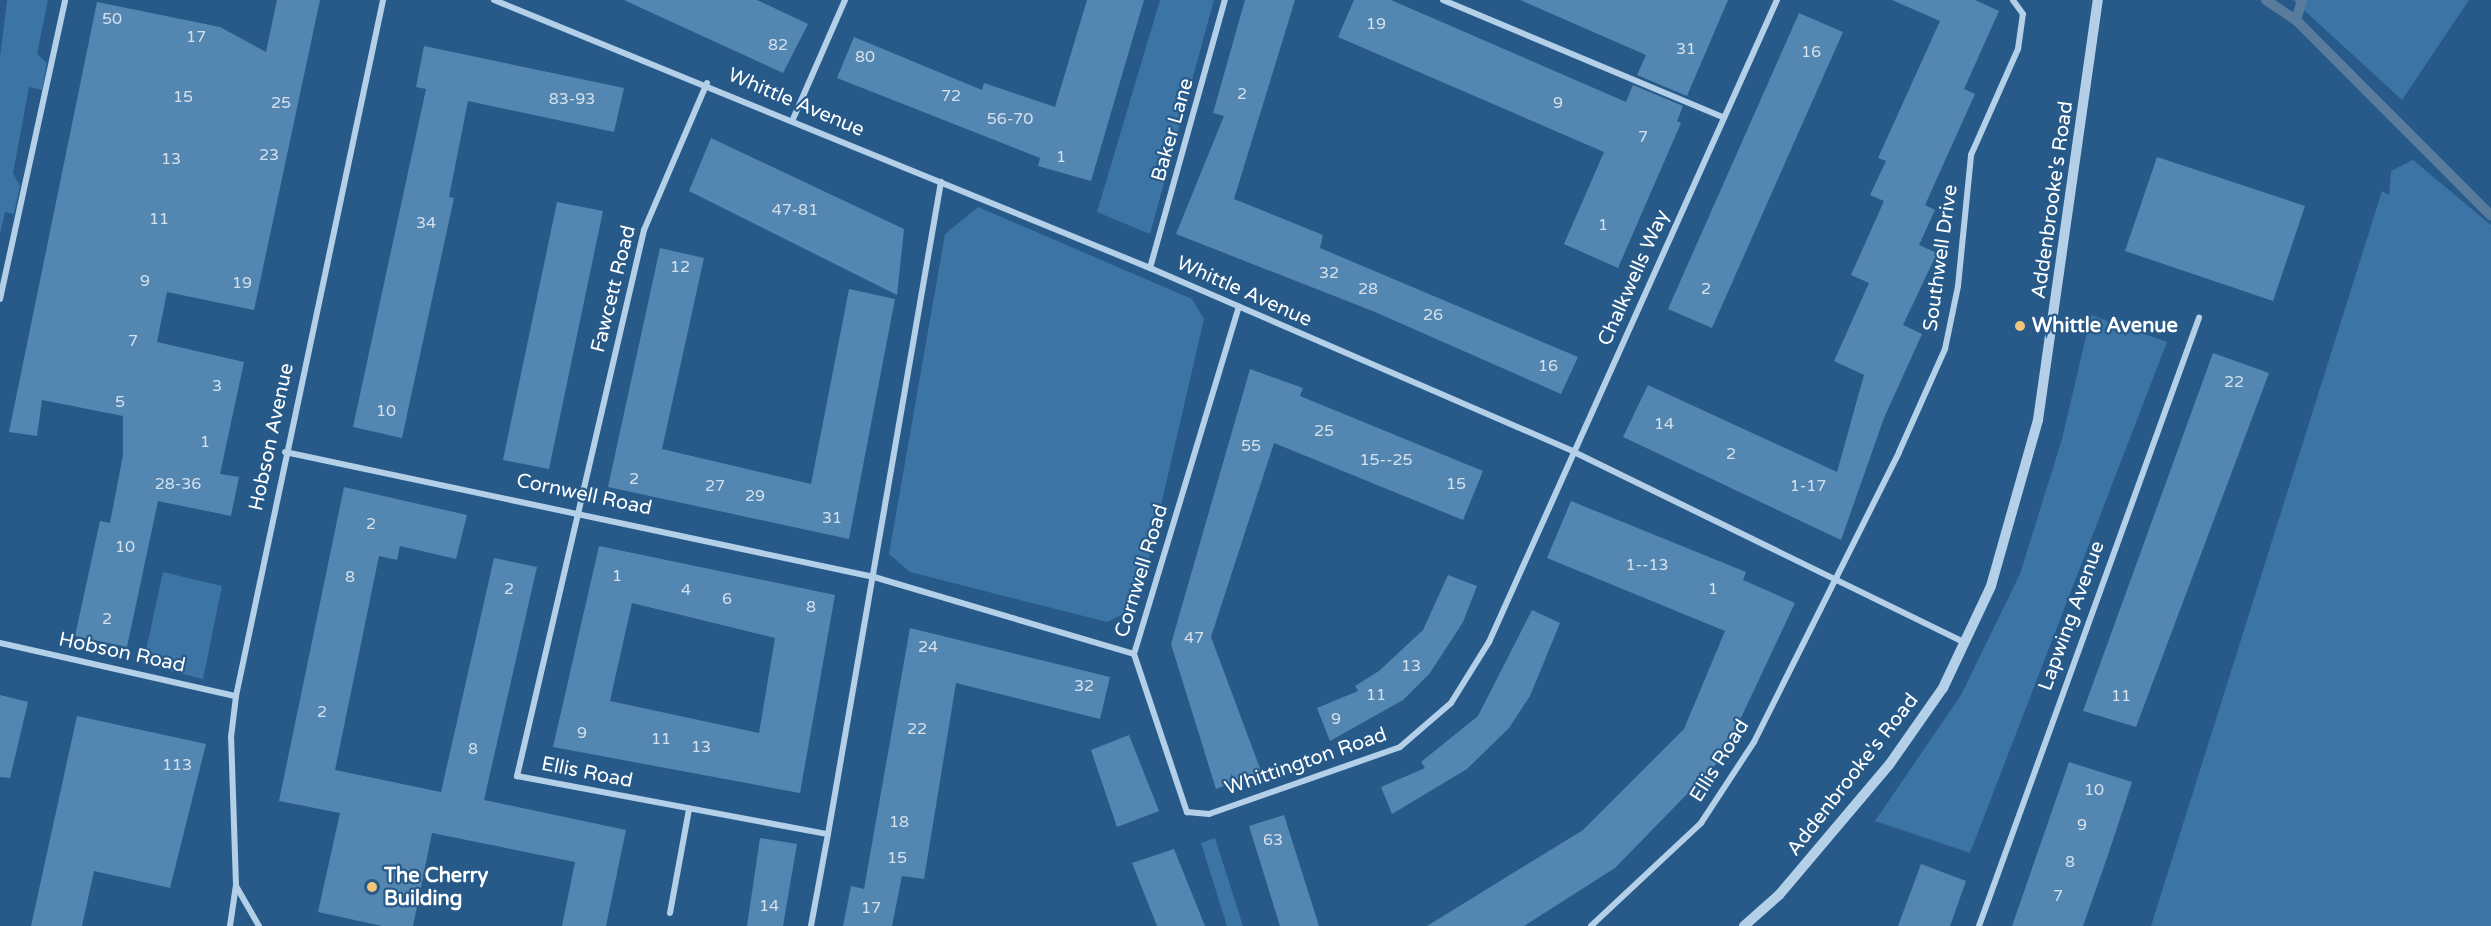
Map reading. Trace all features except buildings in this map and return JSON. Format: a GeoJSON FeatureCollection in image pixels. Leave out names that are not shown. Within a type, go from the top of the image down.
{"type":"FeatureCollection","features":[{"type":"Feature","properties":{"kind":"street"},"geometry":{"type":"LineString","coordinates":[[0,299],[65,0]]}},
{"type":"Feature","properties":{"kind":"street","name":"Hobson Avenue"},"geometry":{"type":"LineString","coordinates":[[230,926],[236,885],[231,737],[236,696],[285,452],[384,0]]}},
{"type":"Feature","properties":{"kind":"street","name":"Whittle Avenue"},"geometry":{"type":"LineString","coordinates":[[494,0],[511,3],[707,83],[1150,268],[1572,451],[1834,581],[1966,643]]}},
{"type":"Feature","properties":{"kind":"street"},"geometry":{"type":"LineString","coordinates":[[793,119],[845,0]]}},
{"type":"Feature","properties":{"kind":"street","name":"Baker Lane"},"geometry":{"type":"LineString","coordinates":[[1150,268],[1225,0]]}},
{"type":"Feature","properties":{"kind":"street"},"geometry":{"type":"LineString","coordinates":[[1443,0],[1723,117]]}},
{"type":"Feature","properties":{"kind":"street","name":"Chalkwells Way"},"geometry":{"type":"LineString","coordinates":[[1572,451],[1777,0]]}},
{"type":"Feature","properties":{"kind":"street","name":"Southwell Drive"},"geometry":{"type":"LineString","coordinates":[[1834,581],[1945,350],[1958,286],[1971,155],[2018,49],[2023,14],[2013,0]]}},
{"type":"Feature","properties":{"kind":"street","name":"Addenbrooke's Road"},"geometry":{"type":"LineString","coordinates":[[1744,926],[1786,887],[1882,774],[1933,704],[1966,643],[2015,516],[2038,420],[2068,239],[2098,0]]}},
{"type":"Feature","properties":{"kind":"street","name":"Fawcett Road"},"geometry":{"type":"LineString","coordinates":[[579,511],[644,230],[707,83]]}},
{"type":"Feature","properties":{"kind":"street"},"geometry":{"type":"LineString","coordinates":[[812,926],[941,182]]}},
{"type":"Feature","properties":{"kind":"street","name":"Cornwell Road"},"geometry":{"type":"LineString","coordinates":[[285,452],[579,511],[874,577],[1134,654],[1239,307]]}},
{"type":"Feature","properties":{"kind":"street","name":"Lapwing Avenue"},"geometry":{"type":"LineString","coordinates":[[1979,926],[2199,318]]}},
{"type":"Feature","properties":{"kind":"street","name":"Whittington Road"},"geometry":{"type":"LineString","coordinates":[[1134,654],[1187,812],[1209,814],[1400,747],[1451,703],[1489,642],[1572,451]]}},
{"type":"Feature","properties":{"kind":"street","name":"Ellis Road"},"geometry":{"type":"LineString","coordinates":[[579,511],[517,776],[828,834]]}},
{"type":"Feature","properties":{"kind":"street","name":"Ellis Road"},"geometry":{"type":"LineString","coordinates":[[1591,926],[1701,823],[1754,742],[1834,581]]}},
{"type":"Feature","properties":{"kind":"street","name":"Hobson Road"},"geometry":{"type":"LineString","coordinates":[[0,643],[236,696]]}},
{"type":"Feature","properties":{"kind":"street"},"geometry":{"type":"LineString","coordinates":[[670,913],[689,809]]}},
{"type":"Feature","properties":{"kind":"street","name":"Hobson Avenue"},"geometry":{"type":"LineString","coordinates":[[236,885],[259,926]]}},
{"type":"Feature","properties":{"kind":"shaded area"},"geometry":{"type":"Polygon","coordinates":[[[7,0],[48,0],[37,54],[47,63],[42,90],[29,87],[13,173],[20,186],[14,214],[5,212],[0,234],[0,58],[7,0]]]}},
{"type":"Feature","properties":{"kind":"shaded area"},"geometry":{"type":"Polygon","coordinates":[[[1160,0],[1214,0],[1150,234],[1097,212],[1160,0]]]}},
{"type":"Feature","properties":{"kind":"shaded area"},"geometry":{"type":"Polygon","coordinates":[[[2293,0],[2469,0],[2402,100],[2293,0]]]}},
{"type":"Feature","properties":{"kind":"shaded area"},"geometry":{"type":"Polygon","coordinates":[[[2413,160],[2491,225],[2491,926],[2151,926],[2382,191],[2389,195],[2391,171],[2413,160]]]}},
{"type":"Feature","properties":{"kind":"shaded area"},"geometry":{"type":"Polygon","coordinates":[[[978,207],[1192,299],[1204,319],[1141,592],[1128,612],[1107,622],[910,572],[889,554],[945,234],[978,207]]]}},
{"type":"Feature","properties":{"kind":"shaded area"},"geometry":{"type":"Polygon","coordinates":[[[2091,315],[2167,342],[1970,853],[1875,821],[1961,695],[2020,574],[2062,439],[2091,315]]]}},
{"type":"Feature","properties":{"kind":"shaded area"},"geometry":{"type":"Polygon","coordinates":[[[163,572],[222,586],[203,679],[143,664],[163,572]]]}},
{"type":"Feature","properties":{"kind":"shaded area"},"geometry":{"type":"Polygon","coordinates":[[[1215,838],[1243,926],[1227,926],[1201,843],[1215,838]]]}},
{"type":"Feature","properties":{"kind":"waterway"},"geometry":{"type":"LineString","coordinates":[[2266,0],[2296,20],[2302,0]]}},
{"type":"Feature","properties":{"kind":"waterway"},"geometry":{"type":"LineString","coordinates":[[2296,20],[2491,216]]}},
{"type":"Feature","properties":{"kind":"place","name":"Whittle Avenue"},"geometry":{"type":"Point","coordinates":[2020,326]}},
{"type":"Feature","properties":{"kind":"place","name":"The Cherry Building"},"geometry":{"type":"Point","coordinates":[372,887]}}]}
